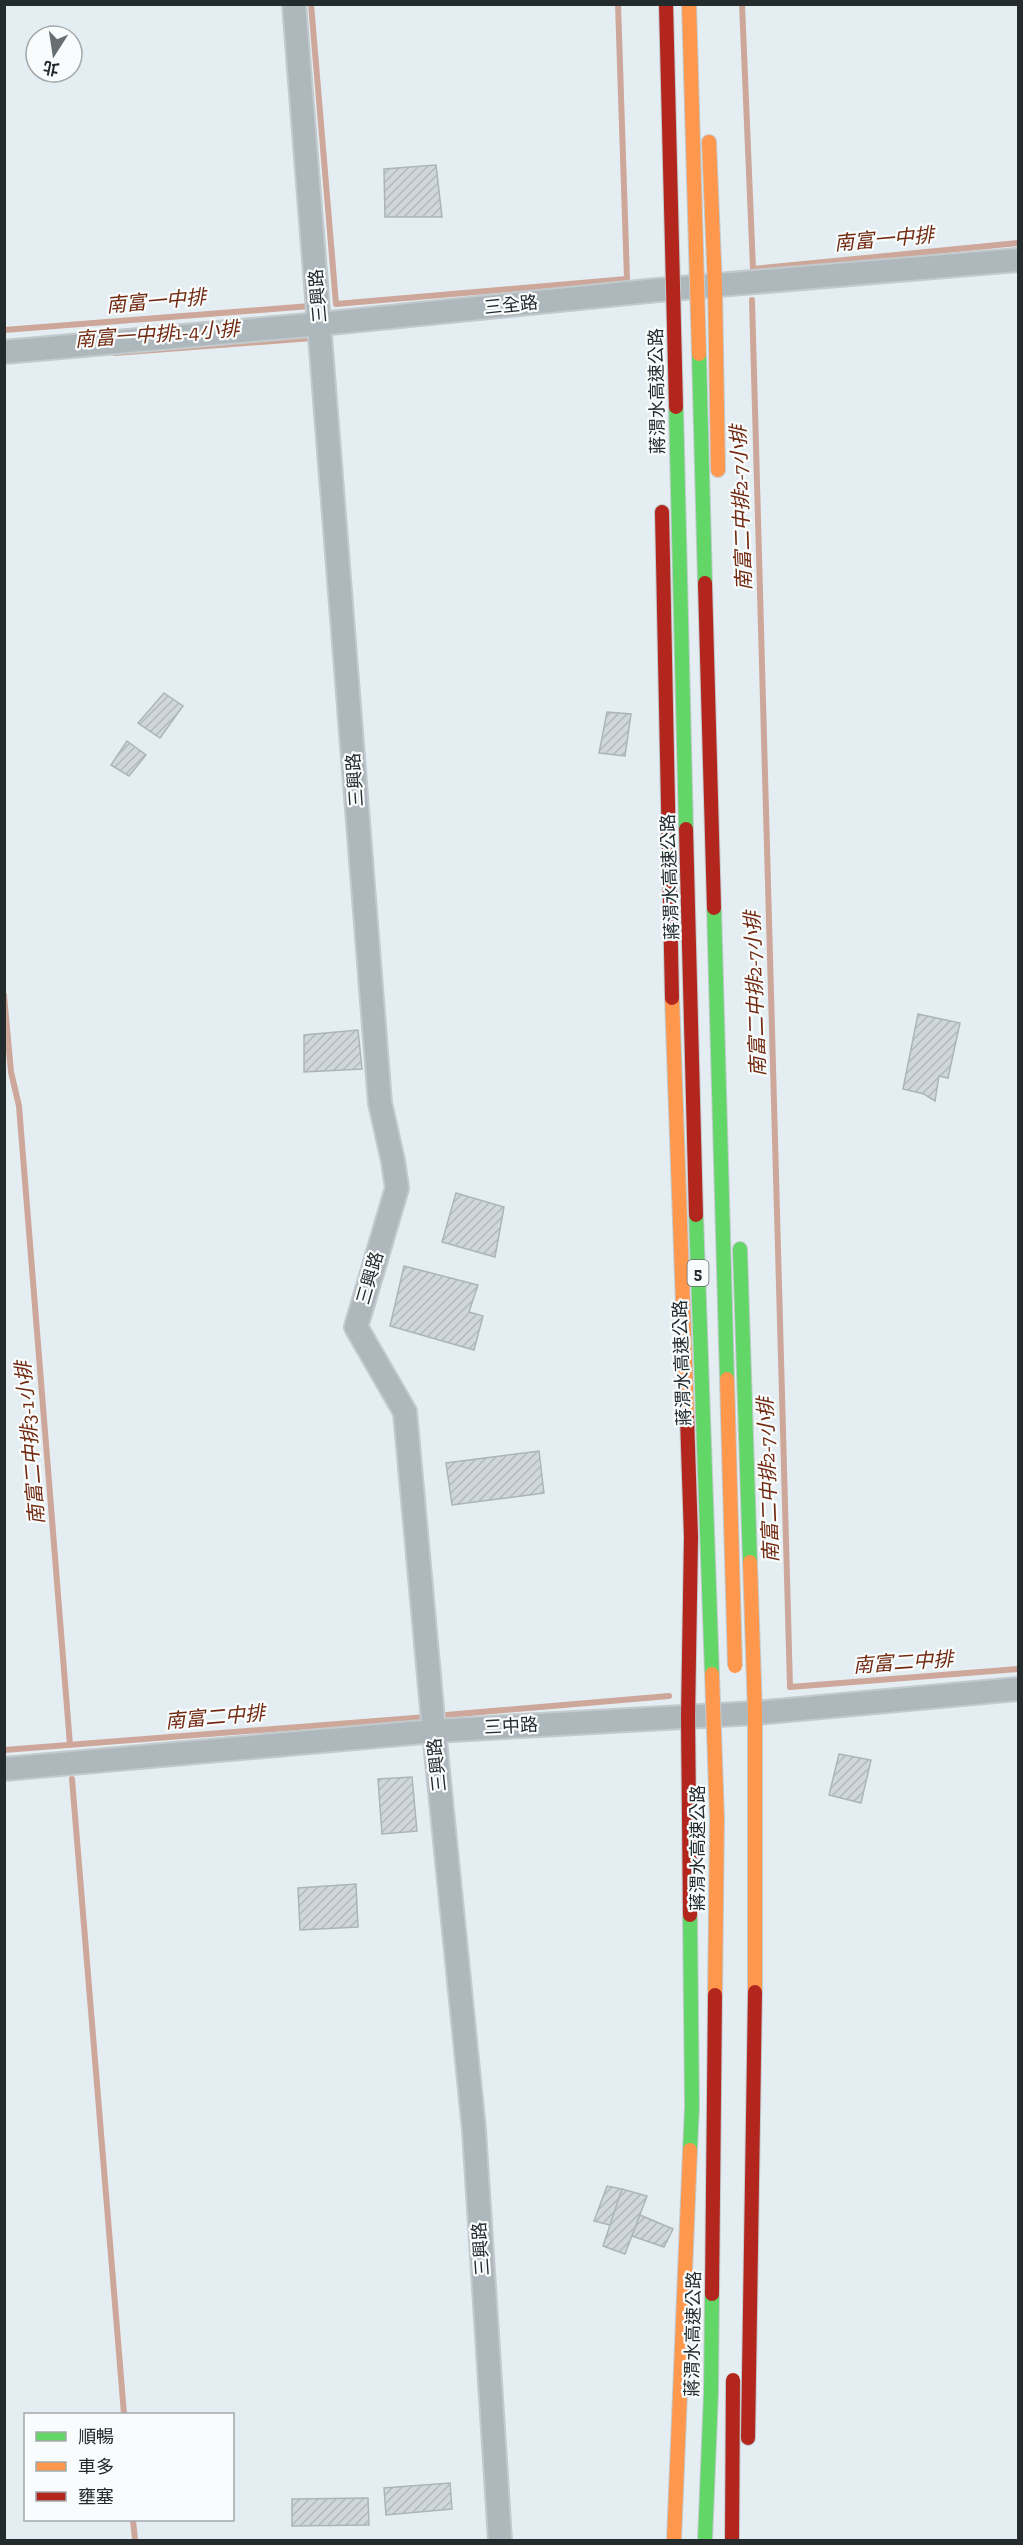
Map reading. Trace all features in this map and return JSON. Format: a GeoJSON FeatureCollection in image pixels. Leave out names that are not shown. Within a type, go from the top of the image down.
{"type":"FeatureCollection","features":[{"type":"Feature","properties":{"kind":"main road","name":"蔣渭水高速公路"},"geometry":{"type":"LineString","coordinates":[[666,4],[694,1142],[717,1818],[711,2393],[705,2541]]}},
{"type":"Feature","properties":{"kind":"main road","name":"5"},"geometry":{"type":"LineString","coordinates":[[689,4],[735,1676]]}},
{"type":"Feature","properties":{"kind":"main road"},"geometry":{"type":"LineString","coordinates":[[703,4],[704,24]]}},
{"type":"Feature","properties":{"kind":"main road"},"geometry":{"type":"LineString","coordinates":[[708,131],[715,286],[718,488]]}},
{"type":"Feature","properties":{"kind":"main road"},"geometry":{"type":"LineString","coordinates":[[662,492],[671,991],[691,1537],[688,1717],[692,2108],[674,2541]]}},
{"type":"Feature","properties":{"kind":"main road"},"geometry":{"type":"LineString","coordinates":[[721,654],[729,952]]}},
{"type":"Feature","properties":{"kind":"main road"},"geometry":{"type":"LineString","coordinates":[[739,1239],[746,1718],[757,1896],[748,2457]]}},
{"type":"Feature","properties":{"kind":"main road"},"geometry":{"type":"LineString","coordinates":[[736,1699],[746,1718]]}},
{"type":"Feature","properties":{"kind":"main road"},"geometry":{"type":"LineString","coordinates":[[732,2541],[733,2362]]}},
{"type":"Feature","properties":{"kind":"street","name":"三興路"},"geometry":{"type":"LineString","coordinates":[[294,4],[380,1103],[397,1188],[356,1327],[405,1412],[474,2130],[500,2541]]}},
{"type":"Feature","properties":{"kind":"street","name":"三全路"},"geometry":{"type":"LineString","coordinates":[[4,352],[320,324],[658,290],[1018,260]]}},
{"type":"Feature","properties":{"kind":"street","name":"三中路"},"geometry":{"type":"LineString","coordinates":[[4,1769],[434,1731],[688,1717],[746,1718],[1018,1689]]}},
{"type":"Feature","properties":{"kind":"building"},"geometry":{"type":"Polygon","coordinates":[[[436,165],[442,217],[385,217],[384,169],[436,165]]]}},
{"type":"Feature","properties":{"kind":"building"},"geometry":{"type":"Polygon","coordinates":[[[164,693],[183,706],[160,738],[138,723],[164,693]]]}},
{"type":"Feature","properties":{"kind":"building"},"geometry":{"type":"Polygon","coordinates":[[[607,712],[631,714],[625,756],[599,753],[607,712]]]}},
{"type":"Feature","properties":{"kind":"building"},"geometry":{"type":"Polygon","coordinates":[[[127,741],[146,755],[129,776],[111,765],[127,741]]]}},
{"type":"Feature","properties":{"kind":"building"},"geometry":{"type":"Polygon","coordinates":[[[918,1014],[960,1023],[948,1078],[939,1076],[935,1101],[924,1094],[903,1089],[918,1014]]]}},
{"type":"Feature","properties":{"kind":"building"},"geometry":{"type":"Polygon","coordinates":[[[358,1030],[362,1069],[304,1072],[304,1035],[358,1030]]]}},
{"type":"Feature","properties":{"kind":"building"},"geometry":{"type":"Polygon","coordinates":[[[456,1193],[504,1207],[495,1257],[442,1242],[456,1193]]]}},
{"type":"Feature","properties":{"kind":"building"},"geometry":{"type":"Polygon","coordinates":[[[404,1266],[478,1285],[469,1312],[483,1316],[474,1350],[390,1326],[404,1266]]]}},
{"type":"Feature","properties":{"kind":"building"},"geometry":{"type":"Polygon","coordinates":[[[539,1451],[544,1493],[452,1505],[446,1463],[539,1451]]]}},
{"type":"Feature","properties":{"kind":"building"},"geometry":{"type":"Polygon","coordinates":[[[839,1754],[871,1760],[861,1803],[829,1795],[839,1754]]]}},
{"type":"Feature","properties":{"kind":"building"},"geometry":{"type":"Polygon","coordinates":[[[412,1777],[417,1831],[382,1834],[378,1779],[412,1777]]]}},
{"type":"Feature","properties":{"kind":"building"},"geometry":{"type":"Polygon","coordinates":[[[356,1884],[358,1927],[300,1930],[298,1888],[356,1884]]]}},
{"type":"Feature","properties":{"kind":"building"},"geometry":{"type":"Polygon","coordinates":[[[607,2186],[622,2189],[610,2225],[594,2221],[607,2186]]]}},
{"type":"Feature","properties":{"kind":"building"},"geometry":{"type":"Polygon","coordinates":[[[622,2189],[647,2196],[625,2254],[603,2246],[622,2189]]]}},
{"type":"Feature","properties":{"kind":"building"},"geometry":{"type":"Polygon","coordinates":[[[640,2215],[673,2229],[664,2247],[632,2236],[640,2215]]]}},
{"type":"Feature","properties":{"kind":"building"},"geometry":{"type":"Polygon","coordinates":[[[450,2483],[452,2509],[386,2515],[384,2488],[450,2483]]]}},
{"type":"Feature","properties":{"kind":"building"},"geometry":{"type":"Polygon","coordinates":[[[368,2498],[369,2525],[292,2526],[292,2499],[368,2498]]]}},
{"type":"Feature","properties":{"kind":"waterway","name":"南富一中排"},"geometry":{"type":"LineString","coordinates":[[311,4],[336,304],[627,279],[618,4]]}},
{"type":"Feature","properties":{"kind":"waterway","name":"南富一中排"},"geometry":{"type":"LineString","coordinates":[[742,4],[753,269],[1018,243]]}},
{"type":"Feature","properties":{"kind":"waterway","name":"南富二中排2-7小排"},"geometry":{"type":"LineString","coordinates":[[752,300],[790,1687],[1018,1669]]}},
{"type":"Feature","properties":{"kind":"waterway","name":"南富一中排"},"geometry":{"type":"LineString","coordinates":[[4,330],[310,306],[309,301]]}},
{"type":"Feature","properties":{"kind":"waterway","name":"南富一中排1-4小排"},"geometry":{"type":"LineString","coordinates":[[115,353],[312,338]]}},
{"type":"Feature","properties":{"kind":"waterway","name":"南富二中排3-1小排"},"geometry":{"type":"LineString","coordinates":[[4,995],[11,1072],[19,1106],[70,1745]]}},
{"type":"Feature","properties":{"kind":"waterway","name":"南富二中排"},"geometry":{"type":"LineString","coordinates":[[446,1715],[669,1696]]}},
{"type":"Feature","properties":{"kind":"waterway","name":"南富二中排"},"geometry":{"type":"LineString","coordinates":[[4,1750],[427,1717]]}},
{"type":"Feature","properties":{"kind":"waterway"},"geometry":{"type":"LineString","coordinates":[[72,1779],[124,2413]]}},
{"type":"Feature","properties":{"kind":"waterway"},"geometry":{"type":"LineString","coordinates":[[133,2521],[135,2540]]}},
{"type":"Feature","properties":{"kind":"traffic: fast"},"geometry":{"type":"LineString","coordinates":[[699,354],[705,583]]}},
{"type":"Feature","properties":{"kind":"traffic: fast"},"geometry":{"type":"LineString","coordinates":[[676,407],[686,829]]}},
{"type":"Feature","properties":{"kind":"traffic: fast"},"geometry":{"type":"LineString","coordinates":[[714,908],[727,1379]]}},
{"type":"Feature","properties":{"kind":"traffic: fast"},"geometry":{"type":"LineString","coordinates":[[696,1215],[712,1674]]}},
{"type":"Feature","properties":{"kind":"traffic: fast"},"geometry":{"type":"LineString","coordinates":[[740,1249],[750,1562]]}},
{"type":"Feature","properties":{"kind":"traffic: fast"},"geometry":{"type":"LineString","coordinates":[[690,1915],[692,2107],[690,2150]]}},
{"type":"Feature","properties":{"kind":"traffic: fast"},"geometry":{"type":"LineString","coordinates":[[705,2540],[711,2393],[712,2294]]}},
{"type":"Feature","properties":{"kind":"traffic: slow"},"geometry":{"type":"LineString","coordinates":[[689,4],[699,354]]}},
{"type":"Feature","properties":{"kind":"traffic: slow"},"geometry":{"type":"LineString","coordinates":[[709,142],[715,287],[718,470]]}},
{"type":"Feature","properties":{"kind":"traffic: slow"},"geometry":{"type":"LineString","coordinates":[[672,998],[687,1417]]}},
{"type":"Feature","properties":{"kind":"traffic: slow"},"geometry":{"type":"LineString","coordinates":[[727,1379],[735,1666]]}},
{"type":"Feature","properties":{"kind":"traffic: slow"},"geometry":{"type":"LineString","coordinates":[[750,1562],[755,1713],[755,1992]]}},
{"type":"Feature","properties":{"kind":"traffic: slow"},"geometry":{"type":"LineString","coordinates":[[712,1674],[717,1818],[715,1995]]}},
{"type":"Feature","properties":{"kind":"traffic: slow"},"geometry":{"type":"LineString","coordinates":[[674,2540],[690,2150]]}},
{"type":"Feature","properties":{"kind":"traffic: jam"},"geometry":{"type":"LineString","coordinates":[[666,4],[676,407]]}},
{"type":"Feature","properties":{"kind":"traffic: jam"},"geometry":{"type":"LineString","coordinates":[[662,512],[672,998]]}},
{"type":"Feature","properties":{"kind":"traffic: jam"},"geometry":{"type":"LineString","coordinates":[[705,583],[714,908]]}},
{"type":"Feature","properties":{"kind":"traffic: jam"},"geometry":{"type":"LineString","coordinates":[[686,829],[696,1215]]}},
{"type":"Feature","properties":{"kind":"traffic: jam"},"geometry":{"type":"LineString","coordinates":[[687,1417],[691,1537],[688,1717],[690,1915]]}},
{"type":"Feature","properties":{"kind":"traffic: jam"},"geometry":{"type":"LineString","coordinates":[[748,2438],[755,1992]]}},
{"type":"Feature","properties":{"kind":"traffic: jam"},"geometry":{"type":"LineString","coordinates":[[712,2294],[715,1995]]}},
{"type":"Feature","properties":{"kind":"traffic: jam"},"geometry":{"type":"LineString","coordinates":[[732,2540],[733,2380]]}}]}
